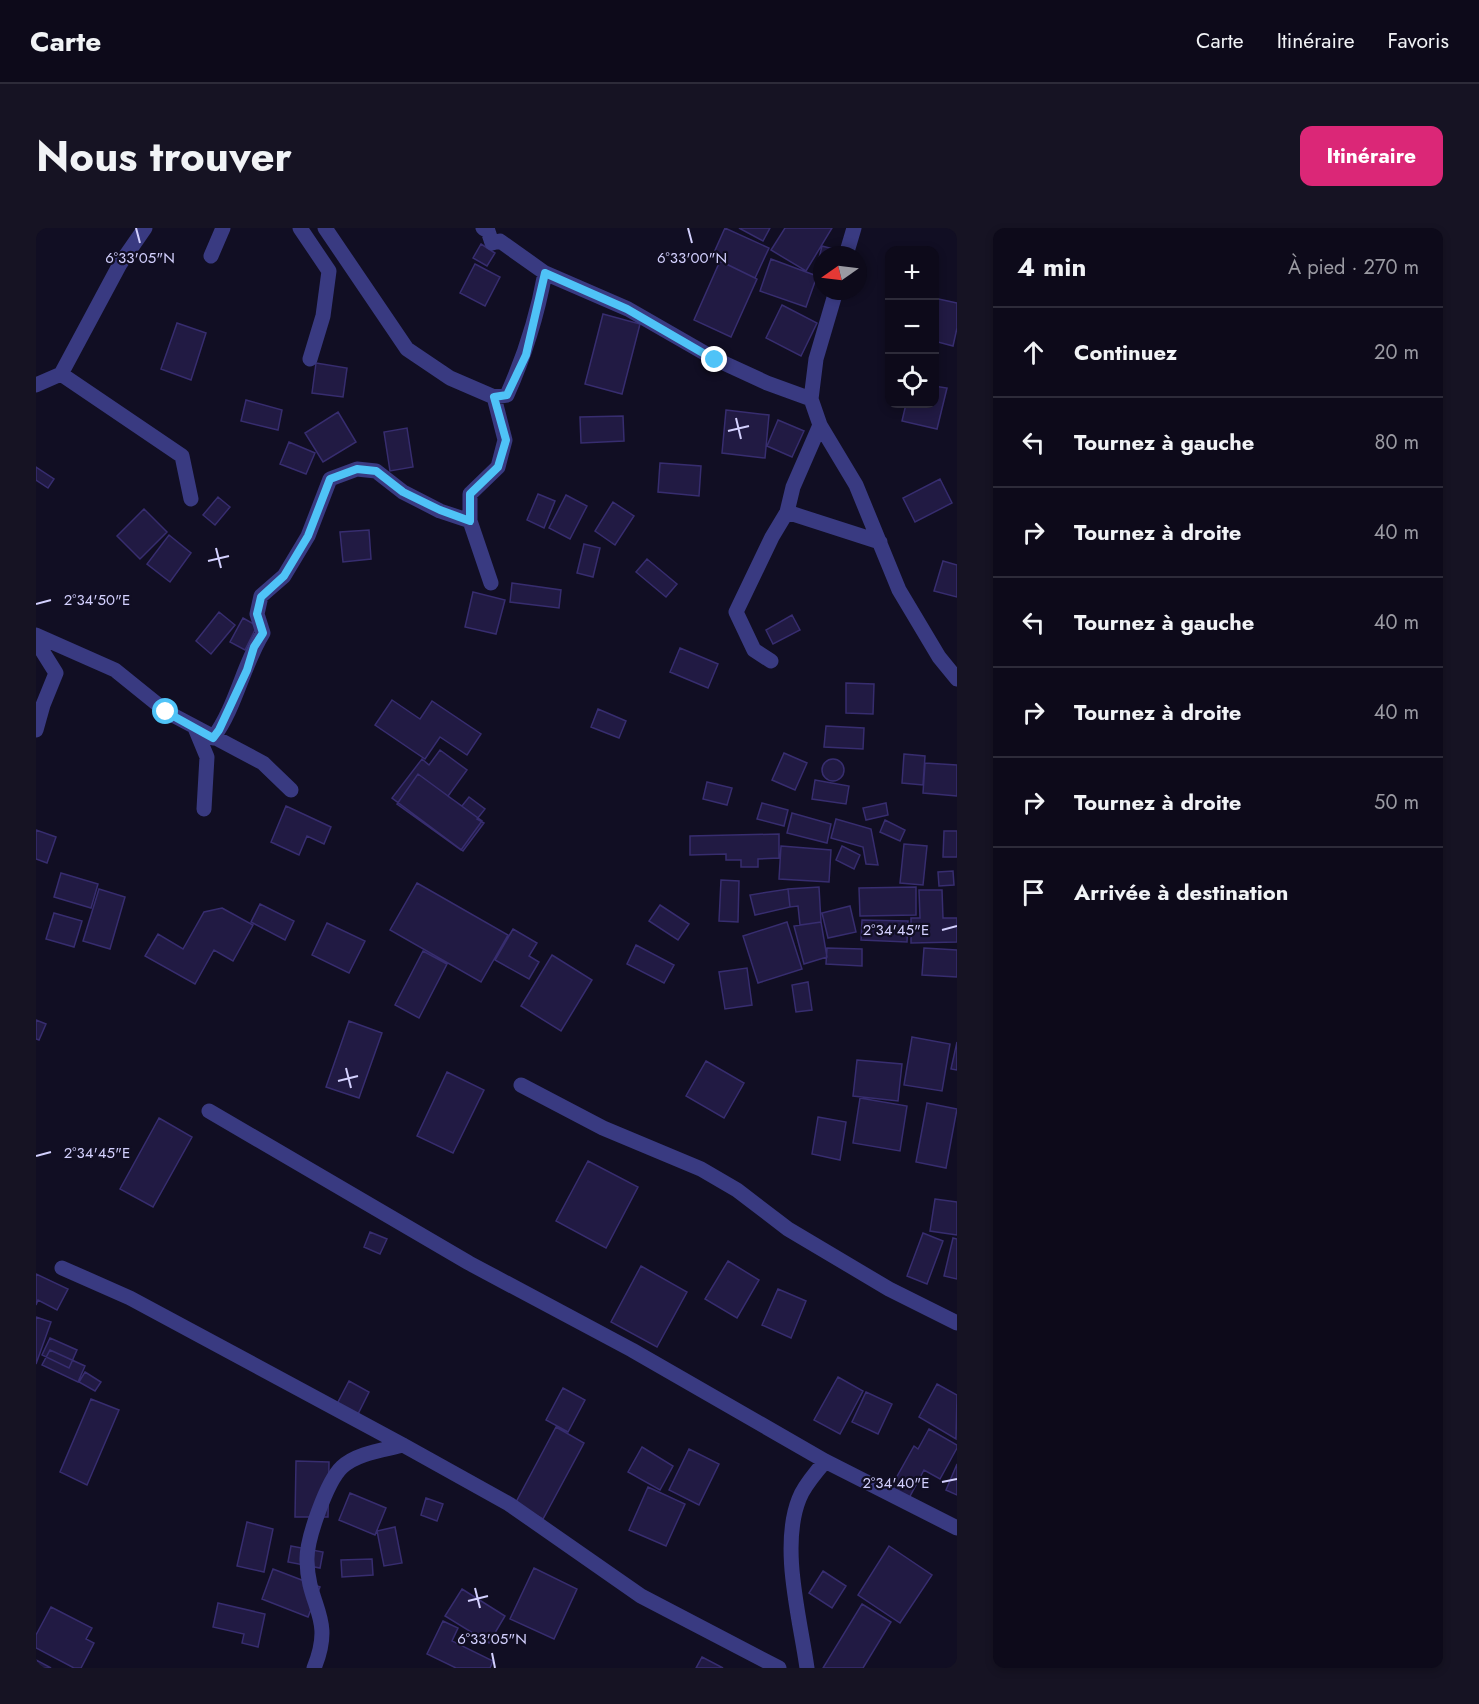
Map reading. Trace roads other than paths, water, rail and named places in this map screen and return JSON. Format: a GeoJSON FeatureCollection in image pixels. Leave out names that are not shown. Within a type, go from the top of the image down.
{"type":"FeatureCollection","features":[{"type":"Feature","properties":{"kind":"street"},"geometry":{"type":"LineString","coordinates":[[36,385],[61,374],[115,273],[145,228]]}},
{"type":"Feature","properties":{"kind":"street"},"geometry":{"type":"LineString","coordinates":[[211,256],[224,228]]}},
{"type":"Feature","properties":{"kind":"street"},"geometry":{"type":"LineString","coordinates":[[300,228],[329,271],[323,316],[310,359]]}},
{"type":"Feature","properties":{"kind":"street"},"geometry":{"type":"LineString","coordinates":[[325,228],[407,349],[450,378],[494,397],[507,395],[526,355],[545,273]]}},
{"type":"Feature","properties":{"kind":"street"},"geometry":{"type":"LineString","coordinates":[[483,228],[488,231],[492,243],[500,241],[545,273],[627,309],[715,360],[811,399]]}},
{"type":"Feature","properties":{"kind":"street"},"geometry":{"type":"LineString","coordinates":[[849,246],[854,228]]}},
{"type":"Feature","properties":{"kind":"street"},"geometry":{"type":"LineString","coordinates":[[833,300],[816,359],[811,399],[820,425],[856,485],[899,590],[939,657],[957,679]]}},
{"type":"Feature","properties":{"kind":"street"},"geometry":{"type":"LineString","coordinates":[[61,374],[182,456],[191,499]]}},
{"type":"Feature","properties":{"kind":"street"},"geometry":{"type":"LineString","coordinates":[[491,583],[470,521],[470,494],[498,467],[506,440],[494,397]]}},
{"type":"Feature","properties":{"kind":"street"},"geometry":{"type":"LineString","coordinates":[[771,661],[754,650],[736,612],[766,547],[788,512],[793,486],[820,425]]}},
{"type":"Feature","properties":{"kind":"street"},"geometry":{"type":"LineString","coordinates":[[213,738],[263,633],[257,614],[261,597],[284,576],[308,536],[330,479],[357,469],[376,471],[403,492],[440,510],[470,521]]}},
{"type":"Feature","properties":{"kind":"street"},"geometry":{"type":"LineString","coordinates":[[788,512],[880,542]]}},
{"type":"Feature","properties":{"kind":"street"},"geometry":{"type":"LineString","coordinates":[[36,635],[115,670],[166,712],[263,763],[291,790]]}},
{"type":"Feature","properties":{"kind":"street"},"geometry":{"type":"LineString","coordinates":[[36,640],[56,673],[36,730]]}},
{"type":"Feature","properties":{"kind":"street"},"geometry":{"type":"LineString","coordinates":[[195,728],[207,758],[204,809]]}},
{"type":"Feature","properties":{"kind":"street"},"geometry":{"type":"LineString","coordinates":[[521,1085],[613,1132],[701,1169],[737,1190],[788,1229],[890,1289],[957,1323]]}},
{"type":"Feature","properties":{"kind":"street"},"geometry":{"type":"LineString","coordinates":[[209,1111],[469,1263],[632,1350],[825,1461],[957,1528]]}},
{"type":"Feature","properties":{"kind":"street"},"geometry":{"type":"LineString","coordinates":[[62,1268],[130,1298],[509,1504],[641,1596],[779,1668]]}},
{"type":"Feature","properties":{"kind":"street"},"geometry":{"type":"LineString","coordinates":[[314,1668],[323,1646],[323,1622],[313,1597],[307,1560],[324,1494],[342,1467],[363,1455],[403,1445]]}},
{"type":"Feature","properties":{"kind":"street"},"geometry":{"type":"LineString","coordinates":[[807,1668],[792,1566],[790,1531],[799,1497],[825,1461]]}}]}
